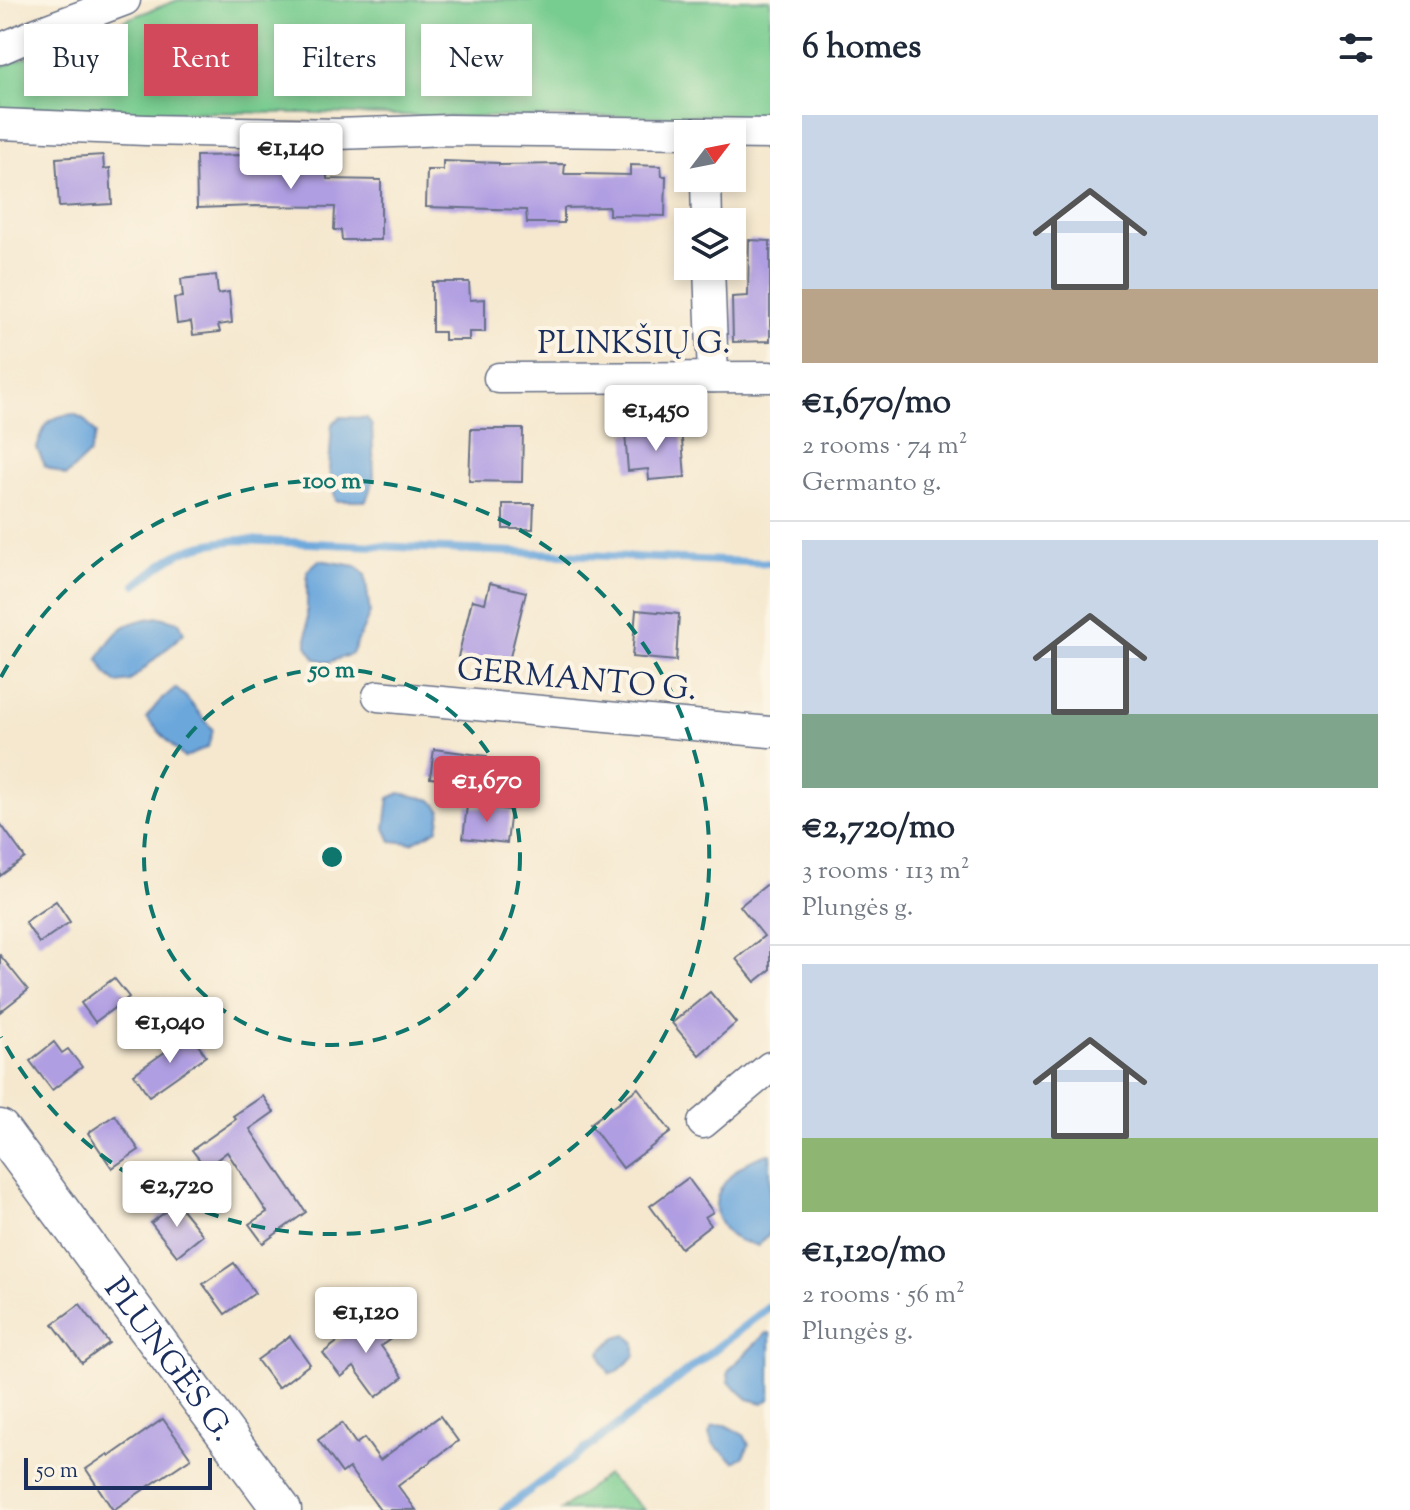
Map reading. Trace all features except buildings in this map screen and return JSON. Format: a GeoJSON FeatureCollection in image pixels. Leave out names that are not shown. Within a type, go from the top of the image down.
{"type":"FeatureCollection","features":[{"type":"Feature","properties":{"kind":"main road","name":"PLUNGĖS G."},"geometry":{"type":"LineString","coordinates":[[0,1129],[282,1510]]}},
{"type":"Feature","properties":{"kind":"street"},"geometry":{"type":"LineString","coordinates":[[0,49],[125,0]]}},
{"type":"Feature","properties":{"kind":"street"},"geometry":{"type":"LineString","coordinates":[[0,124],[337,134],[449,130],[674,134]]}},
{"type":"Feature","properties":{"kind":"street"},"geometry":{"type":"LineString","coordinates":[[746,134],[770,134]]}},
{"type":"Feature","properties":{"kind":"street"},"geometry":{"type":"LineString","coordinates":[[710,280],[713,377]]}},
{"type":"Feature","properties":{"kind":"street","name":"PLINKŠIŲ G."},"geometry":{"type":"LineString","coordinates":[[499,378],[770,377]]}},
{"type":"Feature","properties":{"kind":"street","name":"GERMANTO G."},"geometry":{"type":"LineString","coordinates":[[378,696],[770,732]]}},
{"type":"Feature","properties":{"kind":"street"},"geometry":{"type":"LineString","coordinates":[[703,1123],[770,1067]]}},
{"type":"Feature","properties":{"kind":"green space"},"geometry":{"type":"Polygon","coordinates":[[[178,0],[770,0],[770,116],[466,117],[0,111],[0,67],[24,58],[24,96],[128,96],[128,24],[114,24],[178,0]]]}},
{"type":"Feature","properties":{"kind":"green space"},"geometry":{"type":"Polygon","coordinates":[[[606,1475],[645,1510],[561,1510],[606,1475]]]}},
{"type":"Feature","properties":{"kind":"water"},"geometry":{"type":"Polygon","coordinates":[[[74,414],[84,419],[96,434],[89,454],[66,476],[45,466],[37,448],[48,423],[74,414]]]}},
{"type":"Feature","properties":{"kind":"water"},"geometry":{"type":"Polygon","coordinates":[[[340,417],[367,418],[372,426],[374,478],[366,501],[336,501],[329,469],[332,424],[340,417]]]}},
{"type":"Feature","properties":{"kind":"water"},"geometry":{"type":"Polygon","coordinates":[[[319,560],[356,566],[365,574],[370,613],[352,654],[329,662],[316,659],[307,646],[307,571],[319,560]]]}},
{"type":"Feature","properties":{"kind":"water"},"geometry":{"type":"Polygon","coordinates":[[[160,617],[179,622],[184,633],[130,681],[117,683],[107,675],[98,659],[105,648],[116,633],[130,624],[160,617]]]}},
{"type":"Feature","properties":{"kind":"water"},"geometry":{"type":"Polygon","coordinates":[[[175,688],[213,730],[208,747],[184,758],[146,718],[175,688]]]}},
{"type":"Feature","properties":{"kind":"water"},"geometry":{"type":"Polygon","coordinates":[[[400,793],[432,800],[441,810],[438,829],[412,843],[391,841],[385,828],[389,798],[400,793]]]}},
{"type":"Feature","properties":{"kind":"water"},"geometry":{"type":"Polygon","coordinates":[[[770,1154],[770,1233],[758,1246],[739,1241],[728,1234],[716,1213],[716,1201],[720,1190],[737,1170],[770,1154]]]}},
{"type":"Feature","properties":{"kind":"water"},"geometry":{"type":"Polygon","coordinates":[[[766,1333],[770,1333],[770,1399],[763,1403],[748,1399],[729,1382],[728,1371],[766,1333]]]}},
{"type":"Feature","properties":{"kind":"water"},"geometry":{"type":"Polygon","coordinates":[[[627,1335],[635,1343],[635,1356],[617,1372],[610,1374],[600,1352],[615,1338],[627,1335]]]}},
{"type":"Feature","properties":{"kind":"water"},"geometry":{"type":"Polygon","coordinates":[[[725,1425],[744,1435],[749,1445],[744,1456],[734,1462],[713,1444],[709,1434],[712,1427],[725,1425]]]}},
{"type":"Feature","properties":{"kind":"waterway"},"geometry":{"type":"LineString","coordinates":[[136,585],[173,557],[195,547],[241,540],[770,563]]}},
{"type":"Feature","properties":{"kind":"waterway"},"geometry":{"type":"LineString","coordinates":[[503,1510],[617,1426],[770,1306]]}}]}
